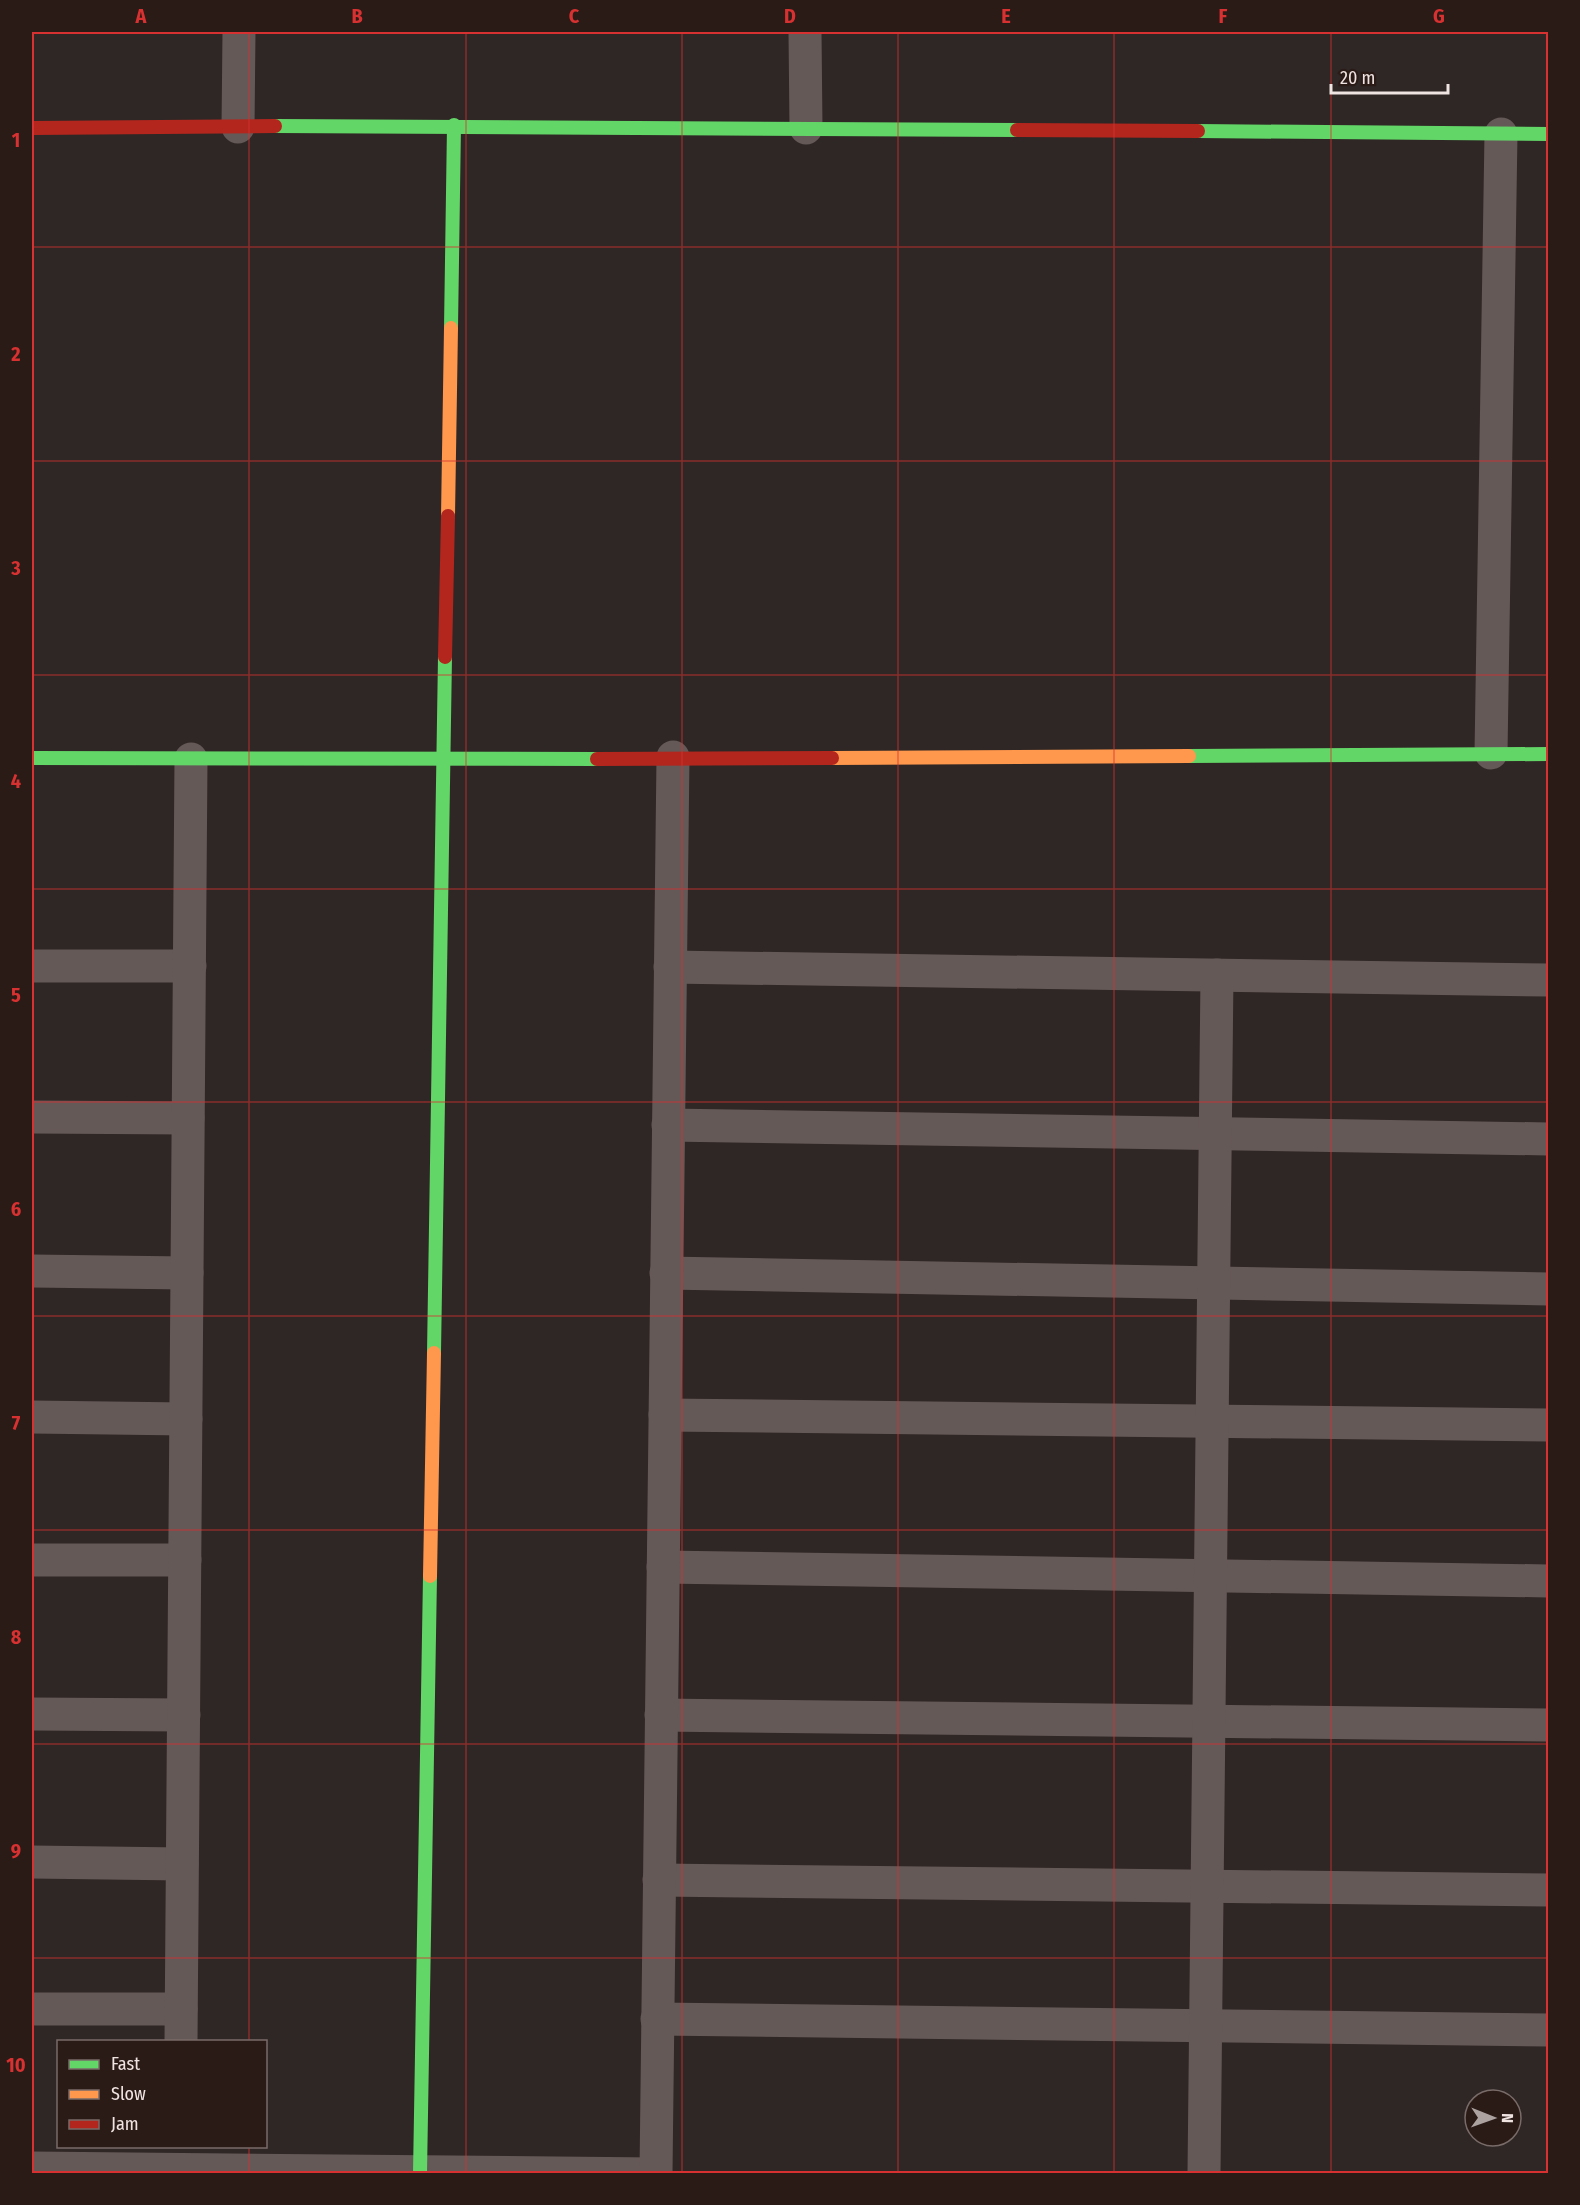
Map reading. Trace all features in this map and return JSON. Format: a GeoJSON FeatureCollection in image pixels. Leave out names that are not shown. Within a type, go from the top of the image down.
{"type":"FeatureCollection","features":[{"type":"Feature","properties":{"kind":"street"},"geometry":{"type":"LineString","coordinates":[[238,127],[239,32]]}},
{"type":"Feature","properties":{"kind":"street"},"geometry":{"type":"LineString","coordinates":[[805,32],[806,128]]}},
{"type":"Feature","properties":{"kind":"street"},"geometry":{"type":"LineString","coordinates":[[420,2172],[454,125]]}},
{"type":"Feature","properties":{"kind":"street"},"geometry":{"type":"LineString","coordinates":[[32,128],[454,125],[1548,134]]}},
{"type":"Feature","properties":{"kind":"street"},"geometry":{"type":"LineString","coordinates":[[1491,753],[1502,134]]}},
{"type":"Feature","properties":{"kind":"street"},"geometry":{"type":"LineString","coordinates":[[32,758],[444,760],[1548,754]]}},
{"type":"Feature","properties":{"kind":"street"},"geometry":{"type":"LineString","coordinates":[[32,2168],[180,2158],[420,2172],[656,2174],[673,758]]}},
{"type":"Feature","properties":{"kind":"street"},"geometry":{"type":"LineString","coordinates":[[181,2040],[191,759]]}},
{"type":"Feature","properties":{"kind":"street"},"geometry":{"type":"LineString","coordinates":[[32,966],[190,966]]}},
{"type":"Feature","properties":{"kind":"street"},"geometry":{"type":"LineString","coordinates":[[670,967],[1548,981]]}},
{"type":"Feature","properties":{"kind":"street"},"geometry":{"type":"LineString","coordinates":[[1204,2174],[1217,975]]}},
{"type":"Feature","properties":{"kind":"street"},"geometry":{"type":"LineString","coordinates":[[32,1117],[188,1118]]}},
{"type":"Feature","properties":{"kind":"street"},"geometry":{"type":"LineString","coordinates":[[668,1125],[1548,1139]]}},
{"type":"Feature","properties":{"kind":"street"},"geometry":{"type":"LineString","coordinates":[[32,1271],[188,1273]]}},
{"type":"Feature","properties":{"kind":"street"},"geometry":{"type":"LineString","coordinates":[[666,1273],[1548,1289]]}},
{"type":"Feature","properties":{"kind":"street"},"geometry":{"type":"LineString","coordinates":[[664,1415],[1548,1425]]}},
{"type":"Feature","properties":{"kind":"street"},"geometry":{"type":"LineString","coordinates":[[32,1417],[186,1419]]}},
{"type":"Feature","properties":{"kind":"street"},"geometry":{"type":"LineString","coordinates":[[32,1560],[185,1560]]}},
{"type":"Feature","properties":{"kind":"street"},"geometry":{"type":"LineString","coordinates":[[663,1567],[1548,1581]]}},
{"type":"Feature","properties":{"kind":"street"},"geometry":{"type":"LineString","coordinates":[[32,1714],[184,1715]]}},
{"type":"Feature","properties":{"kind":"street"},"geometry":{"type":"LineString","coordinates":[[661,1715],[1548,1725]]}},
{"type":"Feature","properties":{"kind":"street"},"geometry":{"type":"LineString","coordinates":[[32,1862],[182,1864]]}},
{"type":"Feature","properties":{"kind":"street"},"geometry":{"type":"LineString","coordinates":[[659,1880],[1548,1890]]}},
{"type":"Feature","properties":{"kind":"street"},"geometry":{"type":"LineString","coordinates":[[32,2009],[181,2009]]}},
{"type":"Feature","properties":{"kind":"street"},"geometry":{"type":"LineString","coordinates":[[657,2019],[1548,2030]]}},
{"type":"Feature","properties":{"kind":"traffic: fast"},"geometry":{"type":"LineString","coordinates":[[451,328],[454,125]]}},
{"type":"Feature","properties":{"kind":"traffic: fast"},"geometry":{"type":"LineString","coordinates":[[275,126],[1017,130]]}},
{"type":"Feature","properties":{"kind":"traffic: fast"},"geometry":{"type":"LineString","coordinates":[[1198,131],[1548,134]]}},
{"type":"Feature","properties":{"kind":"traffic: fast"},"geometry":{"type":"LineString","coordinates":[[434,1353],[445,657]]}},
{"type":"Feature","properties":{"kind":"traffic: fast"},"geometry":{"type":"LineString","coordinates":[[1189,756],[1548,754]]}},
{"type":"Feature","properties":{"kind":"traffic: fast"},"geometry":{"type":"LineString","coordinates":[[32,758],[597,759]]}},
{"type":"Feature","properties":{"kind":"traffic: fast"},"geometry":{"type":"LineString","coordinates":[[420,2174],[430,1576]]}},
{"type":"Feature","properties":{"kind":"traffic: slow"},"geometry":{"type":"LineString","coordinates":[[448,516],[451,328]]}},
{"type":"Feature","properties":{"kind":"traffic: slow"},"geometry":{"type":"LineString","coordinates":[[832,758],[1189,756]]}},
{"type":"Feature","properties":{"kind":"traffic: slow"},"geometry":{"type":"LineString","coordinates":[[430,1576],[434,1353]]}},
{"type":"Feature","properties":{"kind":"traffic: jam"},"geometry":{"type":"LineString","coordinates":[[32,128],[275,126]]}},
{"type":"Feature","properties":{"kind":"traffic: jam"},"geometry":{"type":"LineString","coordinates":[[1017,130],[1198,131]]}},
{"type":"Feature","properties":{"kind":"traffic: jam"},"geometry":{"type":"LineString","coordinates":[[445,657],[448,516]]}},
{"type":"Feature","properties":{"kind":"traffic: jam"},"geometry":{"type":"LineString","coordinates":[[597,759],[832,758]]}}]}
